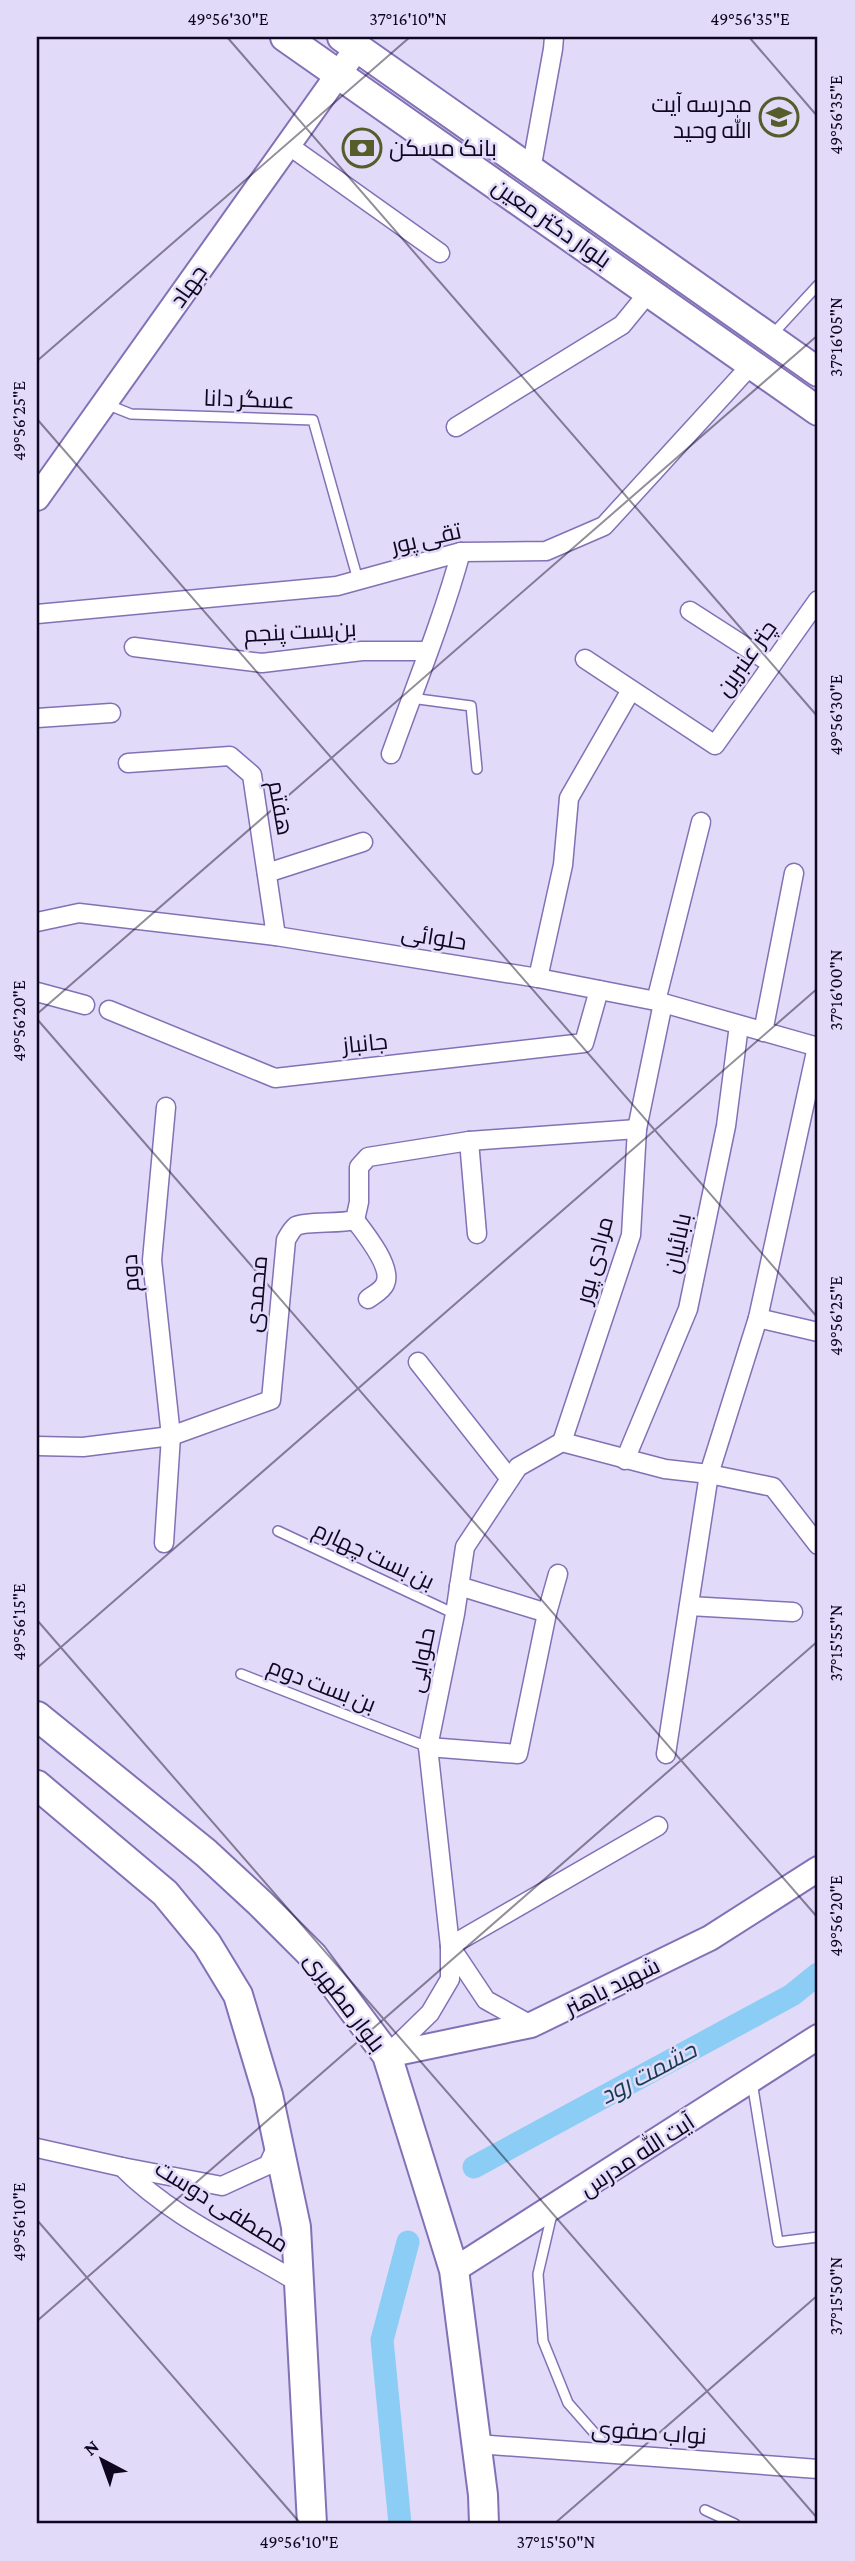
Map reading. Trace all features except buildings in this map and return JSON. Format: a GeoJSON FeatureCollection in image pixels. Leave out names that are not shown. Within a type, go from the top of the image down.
{"type":"FeatureCollection","features":[{"type":"Feature","properties":{"kind":"main road","name":"بلوار دکتر معین"},"geometry":{"type":"LineString","coordinates":[[285,37],[818,411]]}},
{"type":"Feature","properties":{"kind":"main road","name":"بلوار دکتر معین"},"geometry":{"type":"LineString","coordinates":[[349,42],[818,372]]}},
{"type":"Feature","properties":{"kind":"main road","name":"جهاد"},"geometry":{"type":"LineString","coordinates":[[37,498],[338,74],[349,42]]}},
{"type":"Feature","properties":{"kind":"main road","name":"بلوار مطهری"},"geometry":{"type":"LineString","coordinates":[[37,1716],[206,1853],[260,1903],[313,1956],[387,2055],[454,2270],[483,2494],[484,2524]]}},
{"type":"Feature","properties":{"kind":"main road"},"geometry":{"type":"LineString","coordinates":[[37,1785],[165,1894],[207,1944],[238,1995],[268,2095],[296,2227],[312,2524]]}},
{"type":"Feature","properties":{"kind":"main road","name":"شهید باهنر"},"geometry":{"type":"LineString","coordinates":[[387,2055],[531,2025],[710,1938],[818,1869]]}},
{"type":"Feature","properties":{"kind":"main road","name":"آیت الله مدرس"},"geometry":{"type":"LineString","coordinates":[[454,2270],[818,2037]]}},
{"type":"Feature","properties":{"kind":"street"},"geometry":{"type":"LineString","coordinates":[[531,170],[554,37]]}},
{"type":"Feature","properties":{"kind":"street"},"geometry":{"type":"LineString","coordinates":[[288,145],[440,253]]}},
{"type":"Feature","properties":{"kind":"street"},"geometry":{"type":"LineString","coordinates":[[456,427],[622,325],[649,292]]}},
{"type":"Feature","properties":{"kind":"street","name":"تقی پور"},"geometry":{"type":"LineString","coordinates":[[37,614],[337,586],[461,552],[546,551],[604,526],[752,364]]}},
{"type":"Feature","properties":{"kind":"street"},"geometry":{"type":"LineString","coordinates":[[391,754],[444,611],[461,552]]}},
{"type":"Feature","properties":{"kind":"street","name":"چتر عنبرین"},"geometry":{"type":"LineString","coordinates":[[631,690],[715,745],[772,664],[816,608]]}},
{"type":"Feature","properties":{"kind":"street"},"geometry":{"type":"LineString","coordinates":[[690,611],[772,664]]}},
{"type":"Feature","properties":{"kind":"street","name":"بن‌بست پنجم"},"geometry":{"type":"LineString","coordinates":[[134,647],[262,663],[362,651],[428,651]]}},
{"type":"Feature","properties":{"kind":"street"},"geometry":{"type":"LineString","coordinates":[[538,978],[563,865],[569,798],[631,690],[585,659]]}},
{"type":"Feature","properties":{"kind":"street"},"geometry":{"type":"LineString","coordinates":[[37,718],[111,713]]}},
{"type":"Feature","properties":{"kind":"street","name":"هفتم"},"geometry":{"type":"LineString","coordinates":[[128,763],[230,756],[252,775],[276,936]]}},
{"type":"Feature","properties":{"kind":"street","name":"مرادی پور"},"geometry":{"type":"LineString","coordinates":[[562,1442],[631,1235],[637,1129],[659,1002],[701,822]]}},
{"type":"Feature","properties":{"kind":"street"},"geometry":{"type":"LineString","coordinates":[[267,873],[363,842]]}},
{"type":"Feature","properties":{"kind":"street"},"geometry":{"type":"LineString","coordinates":[[763,1032],[794,873]]}},
{"type":"Feature","properties":{"kind":"street","name":"حلوائی"},"geometry":{"type":"LineString","coordinates":[[37,922],[79,912],[276,936],[538,978],[659,1002],[818,1047]]}},
{"type":"Feature","properties":{"kind":"street","name":"جانباز"},"geometry":{"type":"LineString","coordinates":[[109,1010],[275,1078],[584,1043],[599,990]]}},
{"type":"Feature","properties":{"kind":"street"},"geometry":{"type":"LineString","coordinates":[[37,992],[85,1005]]}},
{"type":"Feature","properties":{"kind":"street","name":"بابائیان"},"geometry":{"type":"LineString","coordinates":[[625,1460],[688,1309],[726,1126],[739,1025]]}},
{"type":"Feature","properties":{"kind":"street"},"geometry":{"type":"LineString","coordinates":[[666,1754],[709,1474],[758,1318],[818,1047]]}},
{"type":"Feature","properties":{"kind":"street","name":"دوم"},"geometry":{"type":"LineString","coordinates":[[164,1543],[171,1436],[152,1260],[166,1107]]}},
{"type":"Feature","properties":{"kind":"street"},"geometry":{"type":"LineString","coordinates":[[368,1299],[381,1289],[386,1279],[381,1259],[355,1220],[359,1202],[359,1167],[368,1157],[469,1141],[637,1129]]}},
{"type":"Feature","properties":{"kind":"street"},"geometry":{"type":"LineString","coordinates":[[469,1141],[477,1234]]}},
{"type":"Feature","properties":{"kind":"street","name":"محمدی"},"geometry":{"type":"LineString","coordinates":[[37,1446],[83,1447],[171,1436],[271,1401],[286,1240],[291,1231],[299,1225],[342,1224],[355,1220]]}},
{"type":"Feature","properties":{"kind":"street"},"geometry":{"type":"LineString","coordinates":[[758,1318],[818,1332]]}},
{"type":"Feature","properties":{"kind":"street"},"geometry":{"type":"LineString","coordinates":[[418,1362],[510,1479]]}},
{"type":"Feature","properties":{"kind":"street"},"geometry":{"type":"LineString","coordinates":[[562,1442],[665,1469],[709,1474],[774,1488],[818,1545]]}},
{"type":"Feature","properties":{"kind":"street","name":"حلوایی"},"geometry":{"type":"LineString","coordinates":[[387,2055],[430,2013],[450,1979],[450,1946],[428,1747],[455,1614],[465,1547],[518,1467],[562,1442]]}},
{"type":"Feature","properties":{"kind":"street"},"geometry":{"type":"LineString","coordinates":[[428,1747],[518,1754],[558,1574]]}},
{"type":"Feature","properties":{"kind":"street"},"geometry":{"type":"LineString","coordinates":[[459,1586],[547,1614]]}},
{"type":"Feature","properties":{"kind":"street"},"geometry":{"type":"LineString","coordinates":[[689,1606],[793,1612]]}},
{"type":"Feature","properties":{"kind":"street"},"geometry":{"type":"LineString","coordinates":[[531,2025],[486,2000],[450,1946],[658,1826]]}},
{"type":"Feature","properties":{"kind":"street","name":"مصطفی دوست"},"geometry":{"type":"LineString","coordinates":[[37,2148],[222,2186],[268,2165],[278,2143]]}},
{"type":"Feature","properties":{"kind":"street","name":"مصطفی دوست"},"geometry":{"type":"LineString","coordinates":[[122,2167],[139,2185],[168,2206],[299,2283]]}},
{"type":"Feature","properties":{"kind":"street","name":"نواب صفوی"},"geometry":{"type":"LineString","coordinates":[[477,2444],[818,2469]]}},
{"type":"Feature","properties":{"kind":"lane"},"geometry":{"type":"LineString","coordinates":[[770,338],[818,285]]}},
{"type":"Feature","properties":{"kind":"lane","name":"عسگر دانا"},"geometry":{"type":"LineString","coordinates":[[104,404],[131,414],[313,420],[358,580]]}},
{"type":"Feature","properties":{"kind":"lane"},"geometry":{"type":"LineString","coordinates":[[411,698],[471,706],[477,769]]}},
{"type":"Feature","properties":{"kind":"lane","name":"بن بست چهارم"},"geometry":{"type":"LineString","coordinates":[[278,1531],[455,1614]]}},
{"type":"Feature","properties":{"kind":"lane","name":"بن بست دوم"},"geometry":{"type":"LineString","coordinates":[[241,1674],[428,1747]]}},
{"type":"Feature","properties":{"kind":"lane"},"geometry":{"type":"LineString","coordinates":[[752,2081],[778,2242],[818,2237]]}},
{"type":"Feature","properties":{"kind":"lane"},"geometry":{"type":"LineString","coordinates":[[554,2208],[538,2274],[542,2341],[568,2403],[612,2454]]}},
{"type":"Feature","properties":{"kind":"lane"},"geometry":{"type":"LineString","coordinates":[[705,2510],[735,2524]]}},
{"type":"Feature","properties":{"kind":"waterway","name":"حشمت رود"},"geometry":{"type":"LineString","coordinates":[[474,2167],[792,1995],[818,1974]]}},
{"type":"Feature","properties":{"kind":"waterway"},"geometry":{"type":"LineString","coordinates":[[400,2524],[382,2340],[408,2242]]}},
{"type":"Feature","properties":{"kind":"place","name":"مدرسه آیت الله وحید"},"geometry":{"type":"Point","coordinates":[779,117]}},
{"type":"Feature","properties":{"kind":"place","name":"بانک مسکن"},"geometry":{"type":"Point","coordinates":[362,148]}}]}
